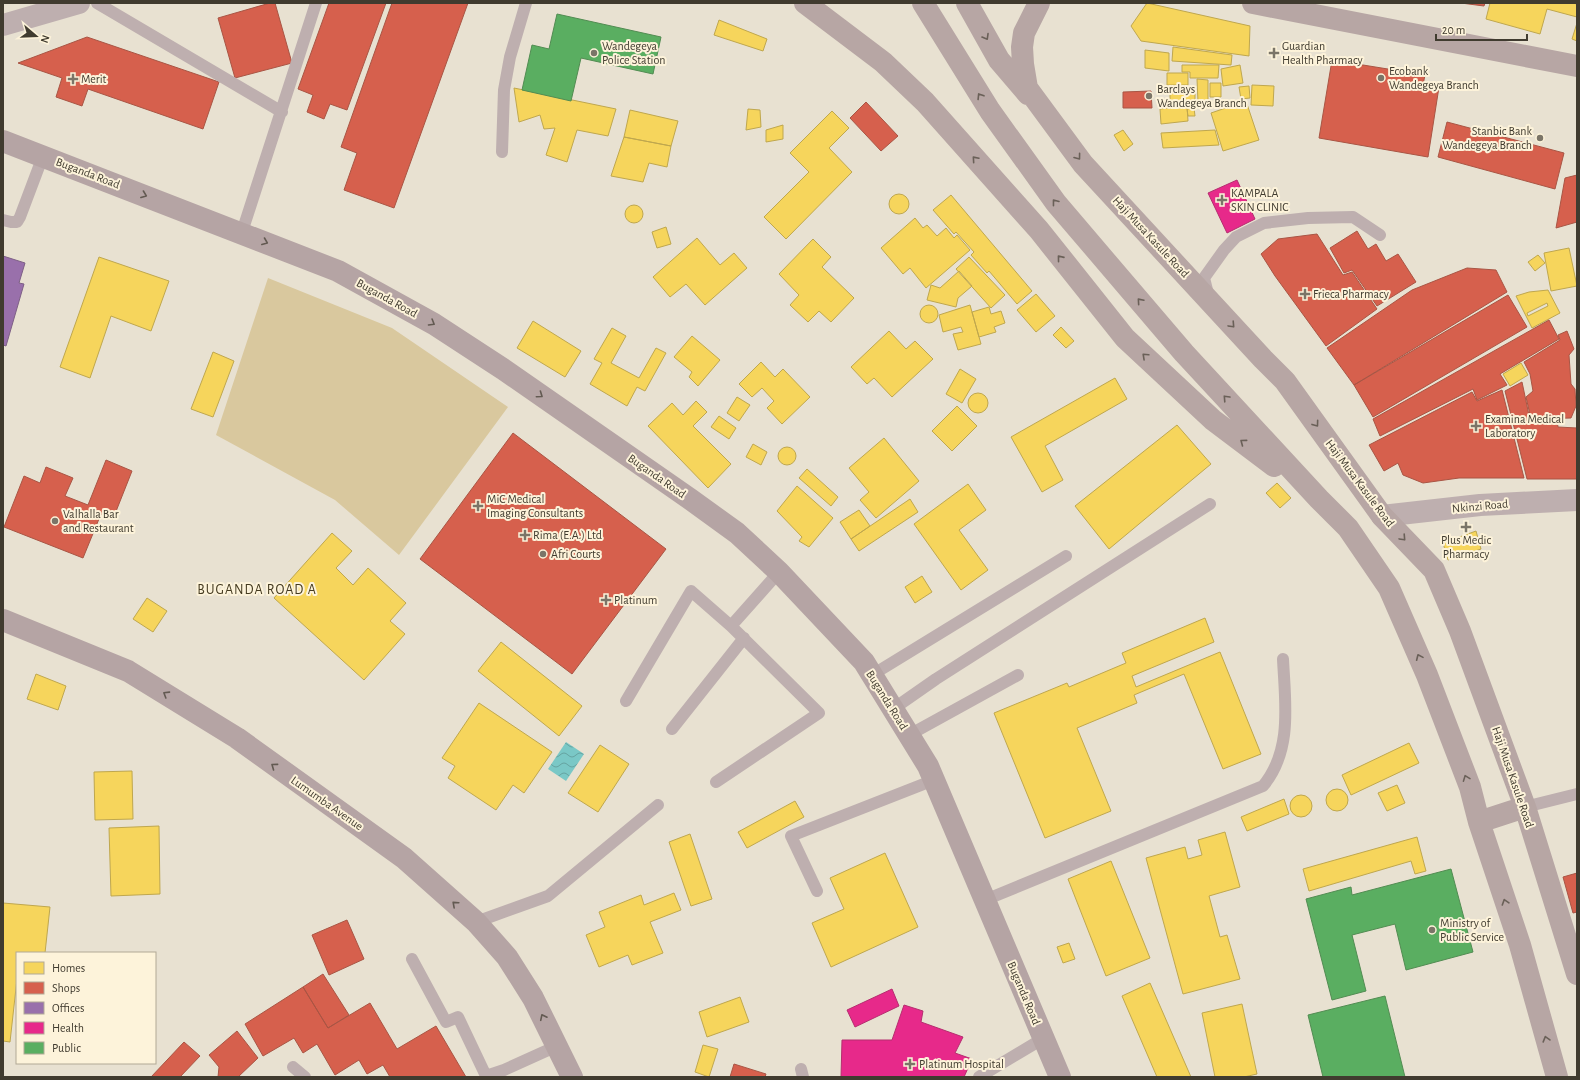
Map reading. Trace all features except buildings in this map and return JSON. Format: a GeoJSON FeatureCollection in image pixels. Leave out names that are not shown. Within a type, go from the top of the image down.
{"type":"FeatureCollection","features":[{"type":"Feature","properties":{"kind":"main road"},"geometry":{"type":"LineString","coordinates":[[805,3],[883,62],[925,102],[1039,230],[1125,338],[1213,420],[1319,499]]}},
{"type":"Feature","properties":{"kind":"main road"},"geometry":{"type":"LineString","coordinates":[[923,3],[990,111],[1056,203],[1184,353],[1319,499],[1348,528],[1388,588],[1433,690],[1470,787],[1479,822],[1520,945],[1557,1077]]}},
{"type":"Feature","properties":{"kind":"main road"},"geometry":{"type":"LineString","coordinates":[[967,3],[999,60],[1054,126]]}},
{"type":"Feature","properties":{"kind":"main road"},"geometry":{"type":"LineString","coordinates":[[1039,3],[1024,33],[1022,47],[1023,64],[1027,88],[1054,126]]}},
{"type":"Feature","properties":{"kind":"main road"},"geometry":{"type":"LineString","coordinates":[[1253,3],[1577,66]]}},
{"type":"Feature","properties":{"kind":"main road"},"geometry":{"type":"LineString","coordinates":[[1289,3],[1337,20]]}},
{"type":"Feature","properties":{"kind":"main road","name":"Haji Musa Kasule Road"},"geometry":{"type":"LineString","coordinates":[[1054,126],[1083,164],[1285,381],[1382,516],[1434,570],[1460,630],[1525,807],[1576,971]]}},
{"type":"Feature","properties":{"kind":"main road","name":"Buganda Road"},"geometry":{"type":"LineString","coordinates":[[3,141],[242,232],[338,271],[434,324],[503,369],[737,533],[779,572],[864,662],[928,766],[1060,1077]]}},
{"type":"Feature","properties":{"kind":"main road","name":"Lumumba Avenue"},"geometry":{"type":"LineString","coordinates":[[3,620],[128,671],[237,738],[404,858],[476,922],[507,956],[533,998],[572,1077]]}},
{"type":"Feature","properties":{"kind":"main road"},"geometry":{"type":"LineString","coordinates":[[1479,822],[1525,807]]}},
{"type":"Feature","properties":{"kind":"street"},"geometry":{"type":"LineString","coordinates":[[3,25],[39,8],[79,3]]}},
{"type":"Feature","properties":{"kind":"street","name":"Nkinzi Road"},"geometry":{"type":"LineString","coordinates":[[1382,516],[1480,505],[1577,500]]}},
{"type":"Feature","properties":{"kind":"lane"},"geometry":{"type":"LineString","coordinates":[[97,3],[282,112]]}},
{"type":"Feature","properties":{"kind":"lane"},"geometry":{"type":"LineString","coordinates":[[242,232],[316,3]]}},
{"type":"Feature","properties":{"kind":"lane"},"geometry":{"type":"LineString","coordinates":[[502,152],[504,90],[510,57],[526,3]]}},
{"type":"Feature","properties":{"kind":"lane"},"geometry":{"type":"LineString","coordinates":[[3,220],[17,222],[44,156]]}},
{"type":"Feature","properties":{"kind":"lane"},"geometry":{"type":"LineString","coordinates":[[1209,299],[1204,278],[1224,250],[1236,237],[1264,223],[1308,218],[1353,217],[1380,235]]}},
{"type":"Feature","properties":{"kind":"lane"},"geometry":{"type":"LineString","coordinates":[[893,709],[936,679],[1210,504]]}},
{"type":"Feature","properties":{"kind":"lane"},"geometry":{"type":"LineString","coordinates":[[872,675],[1066,556]]}},
{"type":"Feature","properties":{"kind":"lane"},"geometry":{"type":"LineString","coordinates":[[731,626],[779,572]]}},
{"type":"Feature","properties":{"kind":"lane"},"geometry":{"type":"LineString","coordinates":[[626,701],[692,591],[744,638],[819,713],[716,782]]}},
{"type":"Feature","properties":{"kind":"lane"},"geometry":{"type":"LineString","coordinates":[[672,729],[744,638]]}},
{"type":"Feature","properties":{"kind":"lane"},"geometry":{"type":"LineString","coordinates":[[985,900],[1263,786],[1274,772],[1283,745],[1286,723],[1283,659]]}},
{"type":"Feature","properties":{"kind":"lane"},"geometry":{"type":"LineString","coordinates":[[909,735],[1018,675]]}},
{"type":"Feature","properties":{"kind":"lane"},"geometry":{"type":"LineString","coordinates":[[818,891],[791,836],[934,780]]}},
{"type":"Feature","properties":{"kind":"lane"},"geometry":{"type":"LineString","coordinates":[[1525,807],[1577,794]]}},
{"type":"Feature","properties":{"kind":"lane"},"geometry":{"type":"LineString","coordinates":[[476,922],[548,896],[658,805]]}},
{"type":"Feature","properties":{"kind":"lane"},"geometry":{"type":"LineString","coordinates":[[412,959],[446,1022],[458,1017],[486,1076],[504,1070],[557,1046]]}},
{"type":"Feature","properties":{"kind":"lane"},"geometry":{"type":"LineString","coordinates":[[980,1077],[1044,1038]]}},
{"type":"Feature","properties":{"kind":"lane"},"geometry":{"type":"LineString","coordinates":[[293,1066],[305,1077]]}},
{"type":"Feature","properties":{"kind":"shaded area"},"geometry":{"type":"Polygon","coordinates":[[[268,278],[392,328],[508,407],[399,555],[335,500],[216,435],[268,278]]]}},
{"type":"Feature","properties":{"kind":"water"},"geometry":{"type":"Polygon","coordinates":[[[566,742],[584,754],[566,781],[548,769],[566,742]]]}},
{"type":"Feature","properties":{"kind":"place","name":"Wandegeya Police Station"},"geometry":{"type":"Point","coordinates":[594,53]}},
{"type":"Feature","properties":{"kind":"place","name":"Guardian Health Pharmacy"},"geometry":{"type":"Point","coordinates":[1274,53]}},
{"type":"Feature","properties":{"kind":"place","name":"Ecobank Wandegeya Branch"},"geometry":{"type":"Point","coordinates":[1381,78]}},
{"type":"Feature","properties":{"kind":"place","name":"Merit"},"geometry":{"type":"Point","coordinates":[73,79]}},
{"type":"Feature","properties":{"kind":"place","name":"Barclays Wandegeya Branch"},"geometry":{"type":"Point","coordinates":[1149,96]}},
{"type":"Feature","properties":{"kind":"place","name":"Stanbic Bank Wandegeya Branch"},"geometry":{"type":"Point","coordinates":[1540,138]}},
{"type":"Feature","properties":{"kind":"place","name":"KAMPALA SKIN CLINIC"},"geometry":{"type":"Point","coordinates":[1222,200]}},
{"type":"Feature","properties":{"kind":"place","name":"Frieca Pharmacy"},"geometry":{"type":"Point","coordinates":[1305,294]}},
{"type":"Feature","properties":{"kind":"place","name":"Examina Medical Laboratory"},"geometry":{"type":"Point","coordinates":[1476,426]}},
{"type":"Feature","properties":{"kind":"place","name":"MiC Medical Imaging Consultants"},"geometry":{"type":"Point","coordinates":[478,506]}},
{"type":"Feature","properties":{"kind":"place","name":"Valhalla Bar and Restaurant"},"geometry":{"type":"Point","coordinates":[55,521]}},
{"type":"Feature","properties":{"kind":"place","name":"Plus Medic Pharmacy"},"geometry":{"type":"Point","coordinates":[1466,527]}},
{"type":"Feature","properties":{"kind":"place","name":"Rima (E.A.) Ltd"},"geometry":{"type":"Point","coordinates":[525,535]}},
{"type":"Feature","properties":{"kind":"place","name":"Afri Courts"},"geometry":{"type":"Point","coordinates":[543,554]}},
{"type":"Feature","properties":{"kind":"place","name":"Platinum"},"geometry":{"type":"Point","coordinates":[606,600]}},
{"type":"Feature","properties":{"kind":"place","name":"Ministry of Public Service"},"geometry":{"type":"Point","coordinates":[1432,930]}},
{"type":"Feature","properties":{"kind":"place","name":"Platinum Hospital"},"geometry":{"type":"Point","coordinates":[910,1064]}},
{"type":"Feature","properties":{"kind":"district","name":"BUGANDA ROAD A"},"geometry":{"type":"Point","coordinates":[257,590]}}]}
